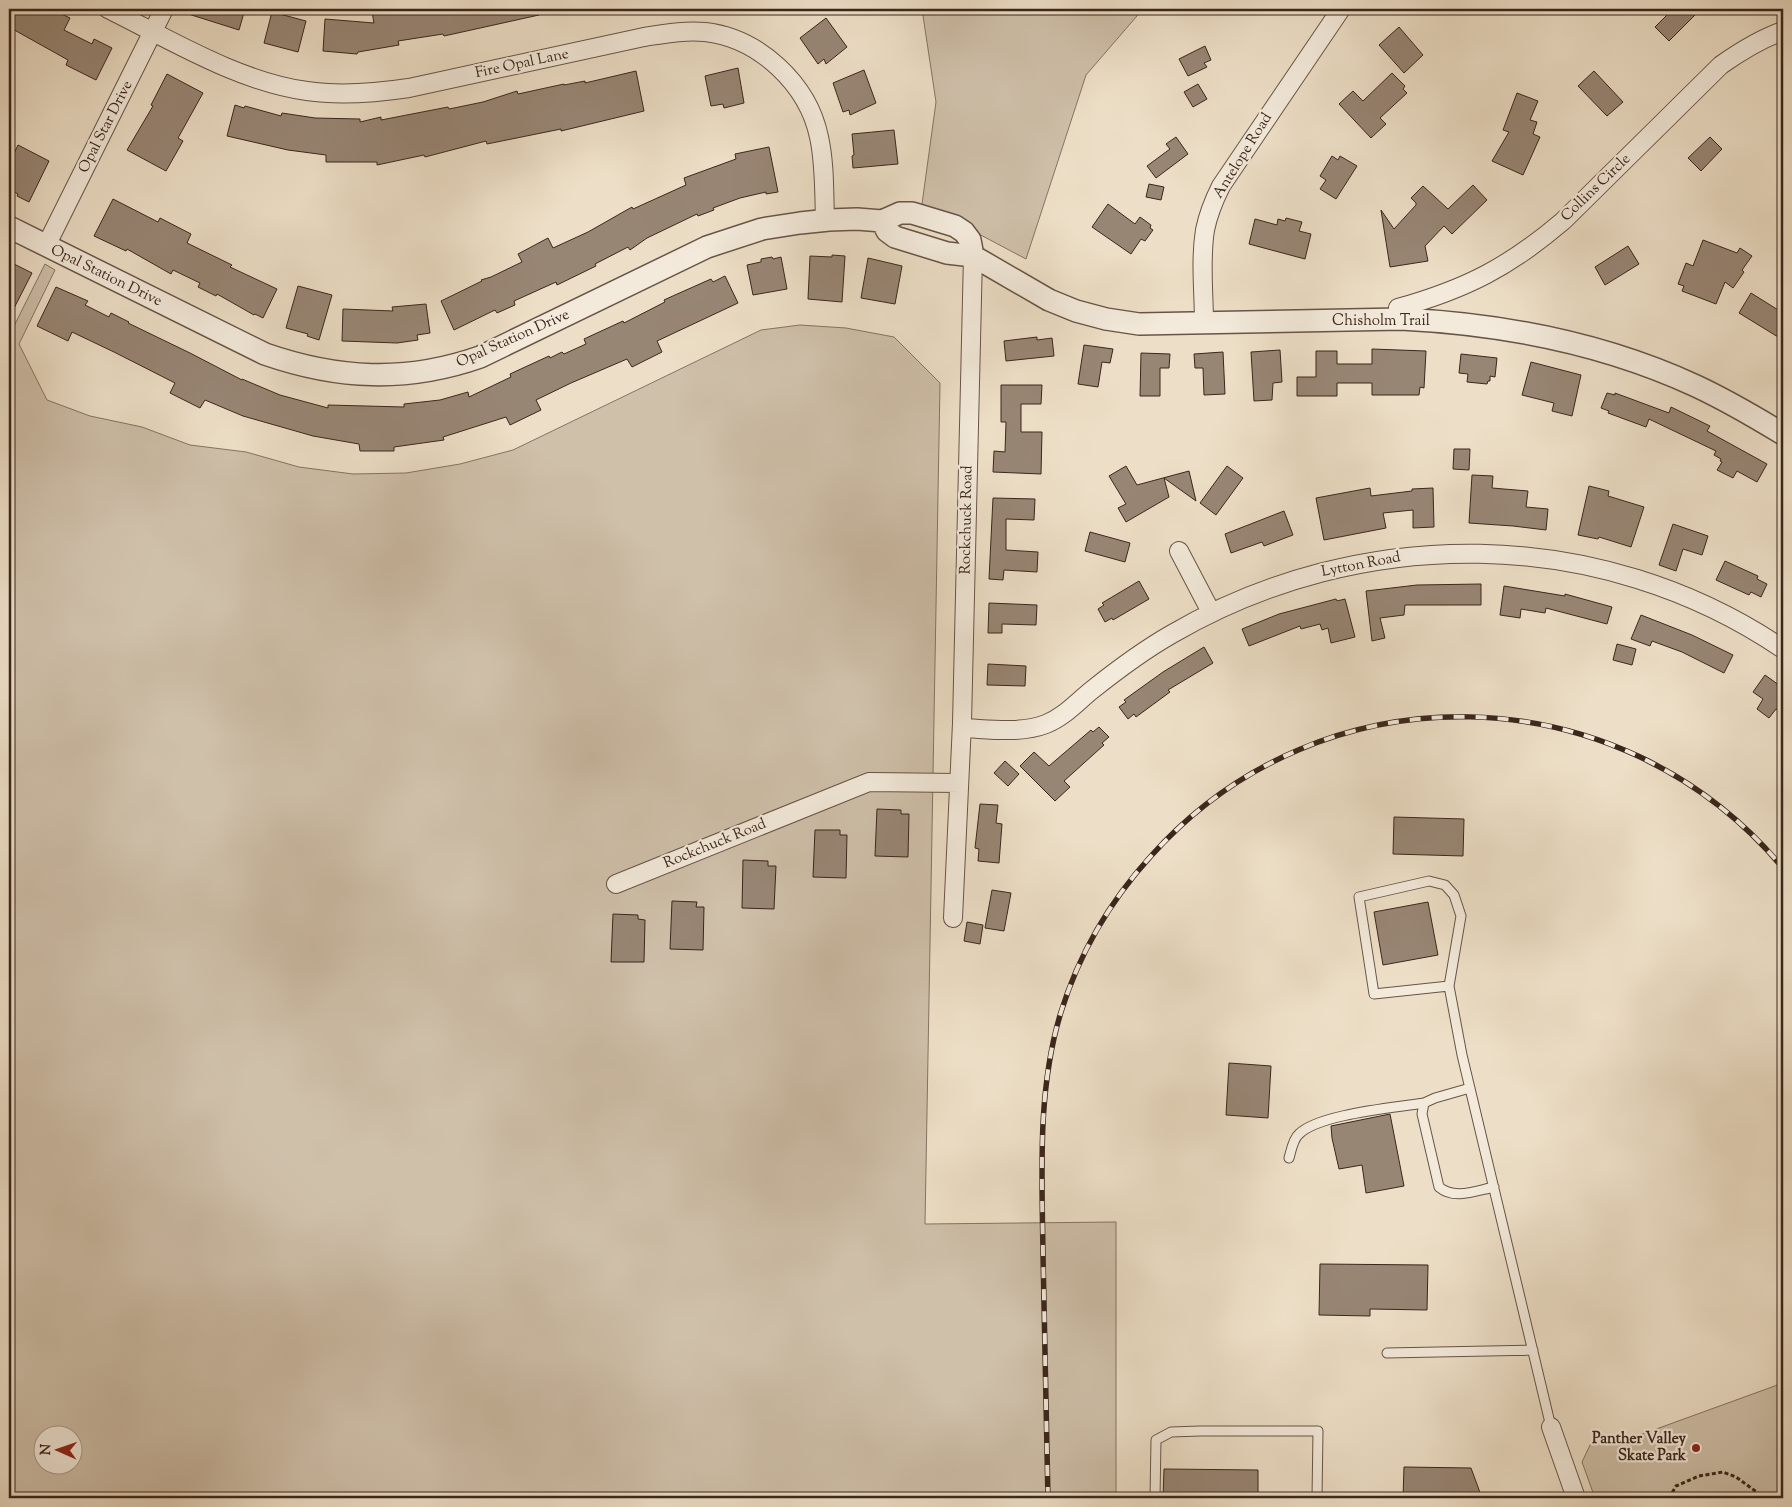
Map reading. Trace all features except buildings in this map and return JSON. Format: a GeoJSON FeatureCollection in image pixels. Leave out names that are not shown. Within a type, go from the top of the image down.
{"type":"FeatureCollection","features":[{"type":"Feature","properties":{"kind":"street","name":"Fire Opal Lane"},"geometry":{"type":"LineString","coordinates":[[108,9],[226,68],[250,77],[307,91],[340,94],[375,93],[409,88],[644,37],[672,33],[704,32],[725,36],[746,44],[768,57],[802,95],[812,114],[820,137],[825,221]]}},
{"type":"Feature","properties":{"kind":"street","name":"Opal Star Drive"},"geometry":{"type":"LineString","coordinates":[[46,246],[164,9]]}},
{"type":"Feature","properties":{"kind":"street","name":"Antelope Road"},"geometry":{"type":"LineString","coordinates":[[1204,324],[1203,252],[1205,229],[1220,186],[1341,9]]}},
{"type":"Feature","properties":{"kind":"street","name":"Collins Circle"},"geometry":{"type":"LineString","coordinates":[[1401,320],[1398,308],[1437,297],[1474,282],[1506,264],[1537,242],[1563,221],[1721,65],[1744,49],[1766,37],[1783,31]]}},
{"type":"Feature","properties":{"kind":"street","name":"Opal Station Drive"},"geometry":{"type":"LineString","coordinates":[[9,227],[265,354],[292,364],[326,372],[362,375],[398,375],[425,372],[480,357],[698,251],[733,237],[762,229],[825,221],[857,219],[882,221],[900,213],[912,214],[955,226],[964,232],[970,240],[973,256]]}},
{"type":"Feature","properties":{"kind":"street"},"geometry":{"type":"LineString","coordinates":[[882,221],[887,231],[895,237],[947,253],[973,256]]}},
{"type":"Feature","properties":{"kind":"street","name":"Chisholm Trail"},"geometry":{"type":"LineString","coordinates":[[973,256],[1049,300],[1106,320],[1139,324],[1443,321],[1492,326],[1545,336],[1596,349],[1651,367],[1741,408],[1783,434]]}},
{"type":"Feature","properties":{"kind":"street","name":"Rockchuck Road"},"geometry":{"type":"LineString","coordinates":[[953,918],[962,728],[973,256]]}},
{"type":"Feature","properties":{"kind":"street"},"geometry":{"type":"LineString","coordinates":[[1179,551],[1211,612]]}},
{"type":"Feature","properties":{"kind":"street","name":"Lytton Road"},"geometry":{"type":"LineString","coordinates":[[962,728],[1012,730],[1030,729],[1046,724],[1064,715],[1128,662],[1170,634],[1211,612],[1252,594],[1301,577],[1351,564],[1396,557],[1447,553],[1496,554],[1545,558],[1594,568],[1640,580],[1684,596],[1726,615],[1783,649]]}},
{"type":"Feature","properties":{"kind":"street","name":"Rockchuck Road"},"geometry":{"type":"LineString","coordinates":[[616,884],[869,782],[959,783]]}},
{"type":"Feature","properties":{"kind":"street"},"geometry":{"type":"LineString","coordinates":[[1552,1428],[1576,1498]]}},
{"type":"Feature","properties":{"kind":"lane"},"geometry":{"type":"LineString","coordinates":[[1449,986],[1374,994],[1360,897],[1429,881],[1445,884],[1454,895],[1461,916],[1449,986],[1470,1088],[1552,1428]]}},
{"type":"Feature","properties":{"kind":"lane"},"geometry":{"type":"LineString","coordinates":[[1288,1158],[1297,1134],[1317,1122],[1363,1112],[1424,1103],[1470,1088]]}},
{"type":"Feature","properties":{"kind":"lane"},"geometry":{"type":"LineString","coordinates":[[1424,1103],[1422,1114],[1438,1187],[1446,1193],[1457,1194],[1494,1187]]}},
{"type":"Feature","properties":{"kind":"lane"},"geometry":{"type":"LineString","coordinates":[[1387,1353],[1533,1350]]}},
{"type":"Feature","properties":{"kind":"lane"},"geometry":{"type":"LineString","coordinates":[[1155,1498],[1156,1440],[1171,1432],[1200,1431],[1318,1432],[1318,1498]]}},
{"type":"Feature","properties":{"kind":"path"},"geometry":{"type":"LineString","coordinates":[[1669,1498],[1676,1486],[1699,1476],[1724,1472],[1736,1477],[1765,1498]]}},
{"type":"Feature","properties":{"kind":"shaded area"},"geometry":{"type":"Polygon","coordinates":[[[922,9],[1143,9],[1086,75],[1026,259],[922,204],[936,102],[922,9]]]}},
{"type":"Feature","properties":{"kind":"shaded area"},"geometry":{"type":"Polygon","coordinates":[[[45,264],[55,270],[19,344],[47,400],[90,416],[142,427],[190,445],[246,452],[299,467],[353,474],[406,473],[460,464],[513,450],[761,330],[800,325],[846,328],[894,337],[940,383],[925,1224],[1116,1222],[1116,1498],[9,1498],[9,336],[45,264]]]}},
{"type":"Feature","properties":{"kind":"shaded area"},"geometry":{"type":"Polygon","coordinates":[[[1783,1383],[1783,1498],[1595,1498],[1582,1462],[1592,1441],[1615,1444],[1783,1383]]]}},
{"type":"Feature","properties":{"kind":"railway"},"geometry":{"type":"LineString","coordinates":[[1048,1498],[1042,1162],[1044,1101],[1053,1041],[1068,990],[1097,929],[1109,910],[1151,856],[1221,794],[1299,750],[1383,724],[1470,717],[1556,728],[1639,757],[1716,803],[1783,868]]}},
{"type":"Feature","properties":{"kind":"place","name":"Panther Valley Skate Park"},"geometry":{"type":"Point","coordinates":[1696,1448]}}]}
